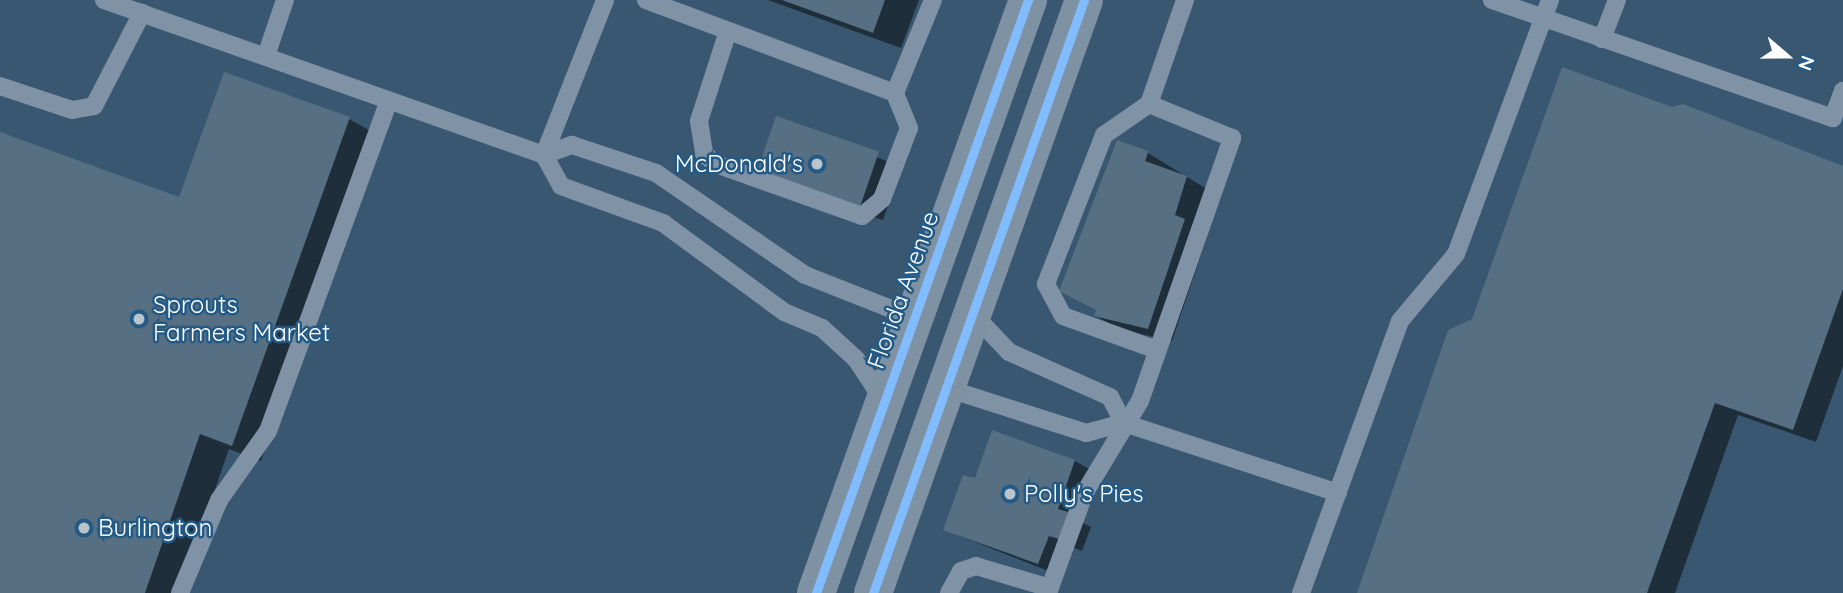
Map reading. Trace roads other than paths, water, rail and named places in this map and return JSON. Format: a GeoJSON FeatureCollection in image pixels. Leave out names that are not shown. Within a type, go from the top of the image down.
{"type":"FeatureCollection","features":[{"type":"Feature","properties":{"kind":"main road"},"geometry":{"type":"LineString","coordinates":[[873,593],[1084,0]]}},
{"type":"Feature","properties":{"kind":"main road"},"geometry":{"type":"LineString","coordinates":[[946,388],[940,313],[1016,105],[1026,6]]}},
{"type":"Feature","properties":{"kind":"main road","name":"Florida Avenue"},"geometry":{"type":"LineString","coordinates":[[816,593],[1026,6]]}},
{"type":"Feature","properties":{"kind":"main road"},"geometry":{"type":"LineString","coordinates":[[851,593],[911,423],[914,318]]}},
{"type":"Feature","properties":{"kind":"lane"},"geometry":{"type":"LineString","coordinates":[[104,0],[544,155],[572,145],[656,173],[805,275],[914,318]]}},
{"type":"Feature","properties":{"kind":"lane"},"geometry":{"type":"LineString","coordinates":[[266,56],[285,0]]}},
{"type":"Feature","properties":{"kind":"lane"},"geometry":{"type":"LineString","coordinates":[[544,155],[605,0]]}},
{"type":"Feature","properties":{"kind":"lane"},"geometry":{"type":"LineString","coordinates":[[646,0],[895,93]]}},
{"type":"Feature","properties":{"kind":"lane"},"geometry":{"type":"LineString","coordinates":[[729,31],[699,121],[704,154],[716,164],[862,216],[882,198],[909,128],[895,93],[933,0]]}},
{"type":"Feature","properties":{"kind":"lane"},"geometry":{"type":"LineString","coordinates":[[1157,350],[1063,316],[1046,284],[1104,135],[1149,104],[1185,0]]}},
{"type":"Feature","properties":{"kind":"lane"},"geometry":{"type":"LineString","coordinates":[[1492,0],[1833,118],[1843,91]]}},
{"type":"Feature","properties":{"kind":"lane"},"geometry":{"type":"LineString","coordinates":[[1301,593],[1400,321],[1456,254],[1550,0]]}},
{"type":"Feature","properties":{"kind":"lane"},"geometry":{"type":"LineString","coordinates":[[1602,39],[1617,0]]}},
{"type":"Feature","properties":{"kind":"lane"},"geometry":{"type":"LineString","coordinates":[[0,86],[72,110],[94,106],[142,13]]}},
{"type":"Feature","properties":{"kind":"lane"},"geometry":{"type":"LineString","coordinates":[[180,593],[219,500],[268,431],[389,100]]}},
{"type":"Feature","properties":{"kind":"lane"},"geometry":{"type":"LineString","coordinates":[[949,593],[961,571],[976,566],[1049,591],[1085,492],[1124,423],[1157,350],[1232,138],[1149,104]]}},
{"type":"Feature","properties":{"kind":"lane"},"geometry":{"type":"LineString","coordinates":[[544,155],[561,186],[663,223],[784,312],[822,328],[856,359],[884,402]]}},
{"type":"Feature","properties":{"kind":"lane"},"geometry":{"type":"LineString","coordinates":[[973,313],[1009,352],[1110,397],[1124,423]]}},
{"type":"Feature","properties":{"kind":"lane"},"geometry":{"type":"LineString","coordinates":[[946,388],[1086,433],[1124,423],[1338,493]]}},
{"type":"Feature","properties":{"kind":"place","name":"McDonald's"},"geometry":{"type":"Point","coordinates":[817,164]}},
{"type":"Feature","properties":{"kind":"place","name":"Sprouts Farmers Market"},"geometry":{"type":"Point","coordinates":[139,319]}},
{"type":"Feature","properties":{"kind":"place","name":"Polly's Pies"},"geometry":{"type":"Point","coordinates":[1010,494]}},
{"type":"Feature","properties":{"kind":"place","name":"Burlington"},"geometry":{"type":"Point","coordinates":[84,528]}}]}
